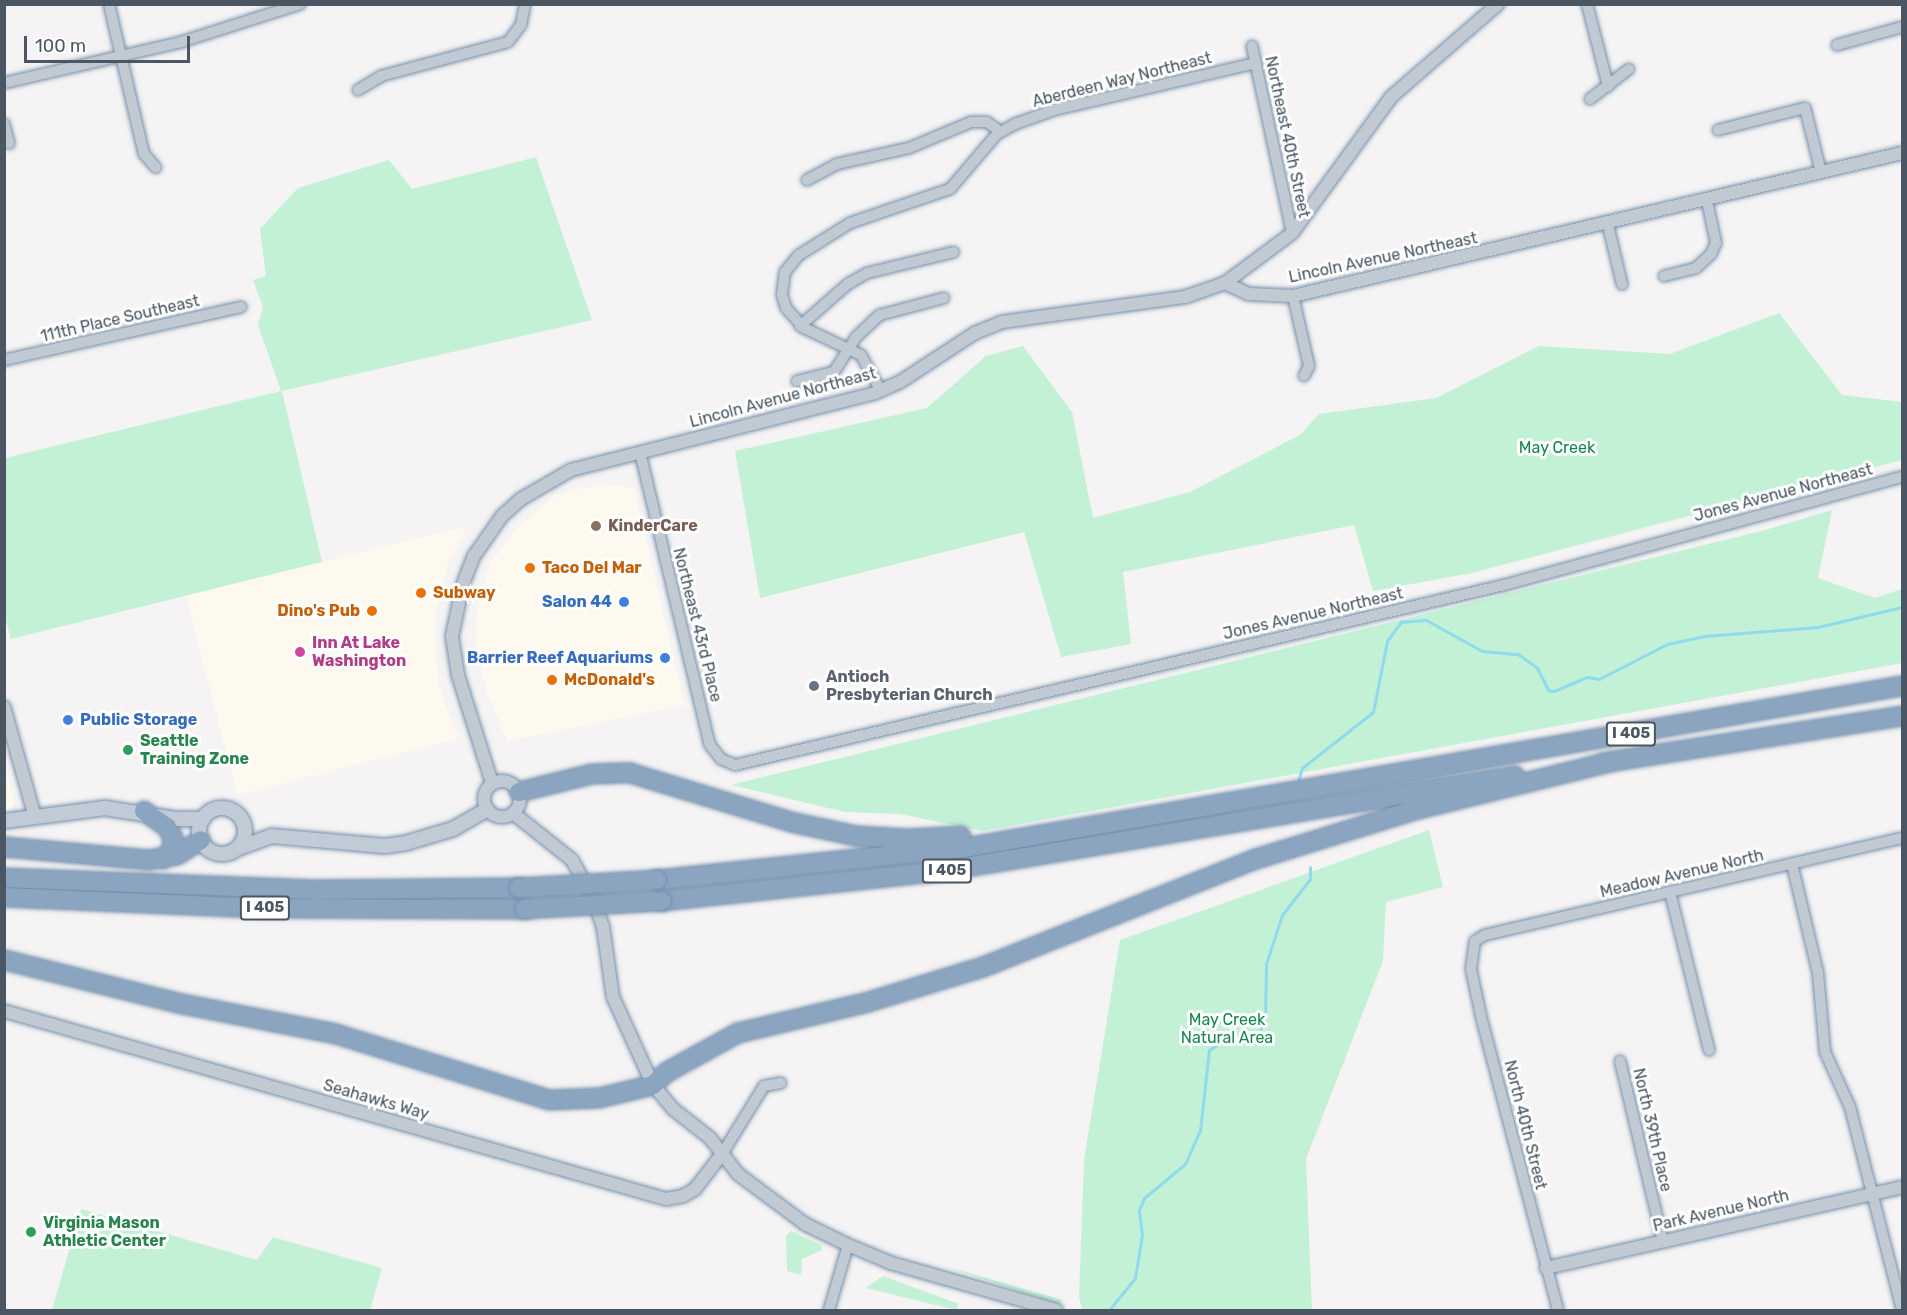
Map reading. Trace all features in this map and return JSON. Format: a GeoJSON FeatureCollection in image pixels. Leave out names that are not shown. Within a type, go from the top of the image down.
{"type":"FeatureCollection","features":[{"type":"Feature","properties":{"kind":"highway","name":"I 405"},"geometry":{"type":"LineString","coordinates":[[4,878],[311,890],[519,888],[657,879],[926,852],[1136,819],[1902,686]]}},
{"type":"Feature","properties":{"kind":"highway","name":"I 405"},"geometry":{"type":"LineString","coordinates":[[4,897],[265,908],[525,909],[662,901],[942,872],[1361,799],[1902,716]]}},
{"type":"Feature","properties":{"kind":"highway"},"geometry":{"type":"LineString","coordinates":[[4,960],[182,1004],[336,1034],[549,1100],[599,1098],[653,1085],[667,1072],[738,1033],[865,1003],[983,967],[1256,859],[1358,825],[1612,761]]}},
{"type":"Feature","properties":{"kind":"highway"},"geometry":{"type":"LineString","coordinates":[[519,792],[592,774],[630,773],[820,829],[856,836],[909,839],[1136,819]]}},
{"type":"Feature","properties":{"kind":"highway"},"geometry":{"type":"LineString","coordinates":[[144,811],[167,827],[173,838],[172,850],[163,859]]}},
{"type":"Feature","properties":{"kind":"highway"},"geometry":{"type":"LineString","coordinates":[[4,847],[163,859],[177,855],[200,838]]}},
{"type":"Feature","properties":{"kind":"main road"},"geometry":{"type":"LineString","coordinates":[[4,820],[105,807],[144,811],[174,819],[202,819],[221,808],[235,812],[243,823],[271,836],[385,846],[406,843],[453,829],[487,809]]}},
{"type":"Feature","properties":{"kind":"main road"},"geometry":{"type":"LineString","coordinates":[[174,819],[217,853],[236,849],[271,836]]}},
{"type":"Feature","properties":{"kind":"main road"},"geometry":{"type":"LineString","coordinates":[[200,838],[202,819]]}},
{"type":"Feature","properties":{"kind":"main road"},"geometry":{"type":"LineString","coordinates":[[236,849],[244,837],[243,823]]}},
{"type":"Feature","properties":{"kind":"street"},"geometry":{"type":"LineString","coordinates":[[109,4],[144,154],[156,168]]}},
{"type":"Feature","properties":{"kind":"street"},"geometry":{"type":"LineString","coordinates":[[4,83],[121,53],[181,42],[278,8],[300,4]]}},
{"type":"Feature","properties":{"kind":"street"},"geometry":{"type":"LineString","coordinates":[[358,90],[381,76],[500,46],[521,26],[525,4]]}},
{"type":"Feature","properties":{"kind":"street"},"geometry":{"type":"LineString","coordinates":[[1225,283],[1292,233],[1391,97],[1498,4]]}},
{"type":"Feature","properties":{"kind":"street"},"geometry":{"type":"LineString","coordinates":[[1587,4],[1608,86]]}},
{"type":"Feature","properties":{"kind":"street"},"geometry":{"type":"LineString","coordinates":[[1837,45],[1902,27]]}},
{"type":"Feature","properties":{"kind":"street","name":"Northeast 40th Street"},"geometry":{"type":"LineString","coordinates":[[1252,46],[1292,233]]}},
{"type":"Feature","properties":{"kind":"street","name":"Aberdeen Way Northeast"},"geometry":{"type":"LineString","coordinates":[[801,326],[786,308],[782,295],[788,264],[850,223],[950,189],[1001,132],[1054,110],[1256,63]]}},
{"type":"Feature","properties":{"kind":"street"},"geometry":{"type":"LineString","coordinates":[[1590,99],[1629,69]]}},
{"type":"Feature","properties":{"kind":"street"},"geometry":{"type":"LineString","coordinates":[[1718,130],[1805,108],[1821,172]]}},
{"type":"Feature","properties":{"kind":"street"},"geometry":{"type":"LineString","coordinates":[[807,180],[837,164],[909,148],[971,122],[987,122],[1001,132]]}},
{"type":"Feature","properties":{"kind":"street"},"geometry":{"type":"LineString","coordinates":[[4,124],[9,143]]}},
{"type":"Feature","properties":{"kind":"street","name":"Lincoln Avenue Northeast"},"geometry":{"type":"LineString","coordinates":[[492,783],[453,654],[455,614],[474,556],[502,516],[536,488],[571,470],[882,391],[975,333],[1002,322],[1185,297],[1225,283],[1249,294],[1293,296],[1608,225],[1902,153]]}},
{"type":"Feature","properties":{"kind":"street"},"geometry":{"type":"LineString","coordinates":[[1664,276],[1696,268],[1711,254],[1716,243],[1707,201]]}},
{"type":"Feature","properties":{"kind":"street"},"geometry":{"type":"LineString","coordinates":[[1608,225],[1622,284]]}},
{"type":"Feature","properties":{"kind":"street"},"geometry":{"type":"LineString","coordinates":[[882,391],[861,355],[850,347],[801,326],[848,284],[867,273],[954,252]]}},
{"type":"Feature","properties":{"kind":"street"},"geometry":{"type":"LineString","coordinates":[[1293,296],[1309,366],[1304,376]]}},
{"type":"Feature","properties":{"kind":"street"},"geometry":{"type":"LineString","coordinates":[[797,381],[834,372],[863,328],[880,315],[944,298]]}},
{"type":"Feature","properties":{"kind":"street","name":"111th Place Southeast"},"geometry":{"type":"LineString","coordinates":[[4,360],[241,307]]}},
{"type":"Feature","properties":{"kind":"street","name":"Northeast 43rd Place"},"geometry":{"type":"LineString","coordinates":[[640,452],[711,745],[727,763]]}},
{"type":"Feature","properties":{"kind":"street","name":"Jones Avenue Northeast"},"geometry":{"type":"LineString","coordinates":[[727,763],[753,764],[1504,585],[1902,477]]}},
{"type":"Feature","properties":{"kind":"street"},"geometry":{"type":"LineString","coordinates":[[4,707],[35,817]]}},
{"type":"Feature","properties":{"kind":"street"},"geometry":{"type":"LineString","coordinates":[[505,781],[519,792],[519,804],[513,813],[496,816],[487,809],[484,792],[492,783],[505,781]]}},
{"type":"Feature","properties":{"kind":"street"},"geometry":{"type":"LineString","coordinates":[[513,813],[572,860],[594,898],[603,927],[613,997],[653,1085],[764,1196],[848,1245],[891,1263],[1055,1310]]}},
{"type":"Feature","properties":{"kind":"street","name":"Meadow Avenue North"},"geometry":{"type":"LineString","coordinates":[[1473,946],[1485,935],[1902,838]]}},
{"type":"Feature","properties":{"kind":"street"},"geometry":{"type":"LineString","coordinates":[[1792,864],[1818,973],[1825,1052],[1850,1107],[1902,1311]]}},
{"type":"Feature","properties":{"kind":"street"},"geometry":{"type":"LineString","coordinates":[[1670,892],[1709,1050]]}},
{"type":"Feature","properties":{"kind":"street","name":"North 40th Street"},"geometry":{"type":"LineString","coordinates":[[1473,946],[1471,969],[1481,1016],[1558,1311]]}},
{"type":"Feature","properties":{"kind":"street","name":"Seahawks Way"},"geometry":{"type":"LineString","coordinates":[[4,1011],[666,1199],[683,1196],[695,1189],[722,1154]]}},
{"type":"Feature","properties":{"kind":"street","name":"North 39th Place"},"geometry":{"type":"LineString","coordinates":[[1620,1061],[1663,1240]]}},
{"type":"Feature","properties":{"kind":"street"},"geometry":{"type":"LineString","coordinates":[[722,1154],[764,1086],[781,1083]]}},
{"type":"Feature","properties":{"kind":"street","name":"Park Avenue North"},"geometry":{"type":"LineString","coordinates":[[1546,1268],[1902,1187]]}},
{"type":"Feature","properties":{"kind":"street"},"geometry":{"type":"LineString","coordinates":[[829,1311],[848,1245]]}},
{"type":"Feature","properties":{"kind":"shaded area"},"geometry":{"type":"Polygon","coordinates":[[[600,484],[634,488],[685,705],[507,741],[487,693],[476,646],[477,608],[491,562],[518,528],[555,495],[600,484]]]}},
{"type":"Feature","properties":{"kind":"shaded area"},"geometry":{"type":"Polygon","coordinates":[[[467,526],[448,564],[438,599],[435,630],[438,683],[458,739],[237,795],[186,595],[467,526]]]}},
{"type":"Feature","properties":{"kind":"shaded area"},"geometry":{"type":"Polygon","coordinates":[[[4,761],[14,802],[9,816],[4,818],[4,761]]]}},
{"type":"Feature","properties":{"kind":"green space"},"geometry":{"type":"Polygon","coordinates":[[[536,157],[592,320],[282,391],[322,562],[11,639],[4,614],[5,458],[281,391],[258,325],[263,307],[253,280],[266,276],[260,229],[298,188],[389,160],[412,189],[536,157]]]}},
{"type":"Feature","properties":{"kind":"green space","name":"May Creek"},"geometry":{"type":"Polygon","coordinates":[[[1779,313],[1842,395],[1902,402],[1902,460],[1472,573],[1373,591],[1354,525],[1123,572],[1131,644],[1061,657],[1024,532],[760,598],[735,451],[927,408],[986,356],[1023,346],[1072,412],[1093,518],[1190,492],[1300,435],[1319,414],[1436,398],[1539,346],[1670,354],[1779,313]]]}},
{"type":"Feature","properties":{"kind":"green space"},"geometry":{"type":"Polygon","coordinates":[[[1832,510],[1818,578],[1875,598],[1902,589],[1902,663],[982,831],[900,814],[845,812],[731,785],[1765,530],[1832,510]]]}},
{"type":"Feature","properties":{"kind":"green space","name":"May Creek Natural Area"},"geometry":{"type":"Polygon","coordinates":[[[1429,830],[1443,887],[1386,902],[1383,961],[1306,1159],[1312,1310],[1082,1310],[1079,1297],[1084,1160],[1120,940],[1429,830]]]}},
{"type":"Feature","properties":{"kind":"green space"},"geometry":{"type":"Polygon","coordinates":[[[81,1209],[257,1260],[273,1237],[382,1268],[370,1310],[52,1310],[81,1209]]]}},
{"type":"Feature","properties":{"kind":"green space"},"geometry":{"type":"Polygon","coordinates":[[[791,1231],[821,1245],[822,1250],[802,1259],[801,1275],[787,1271],[786,1236],[791,1231]]]}},
{"type":"Feature","properties":{"kind":"green space"},"geometry":{"type":"Polygon","coordinates":[[[948,1267],[1063,1300],[1059,1304],[948,1267]]]}},
{"type":"Feature","properties":{"kind":"green space"},"geometry":{"type":"Polygon","coordinates":[[[883,1276],[959,1304],[956,1310],[866,1288],[883,1276]]]}},
{"type":"Feature","properties":{"kind":"waterway","name":"May Creek"},"geometry":{"type":"LineString","coordinates":[[1297,785],[1302,768],[1373,712],[1387,641],[1401,622],[1426,620],[1482,651],[1518,654],[1537,668],[1548,690],[1554,691],[1587,677],[1599,679],[1667,644],[1704,636],[1818,627],[1902,607]]}},
{"type":"Feature","properties":{"kind":"waterway","name":"May Creek"},"geometry":{"type":"LineString","coordinates":[[1109,1310],[1135,1278],[1142,1235],[1139,1210],[1144,1198],[1185,1164],[1200,1131],[1209,1050],[1229,1037],[1255,1043],[1265,1018],[1266,964],[1282,915],[1310,879],[1310,867]]}},
{"type":"Feature","properties":{"kind":"place","name":"KinderCare"},"geometry":{"type":"Point","coordinates":[596,526]}},
{"type":"Feature","properties":{"kind":"place","name":"Taco Del Mar"},"geometry":{"type":"Point","coordinates":[530,568]}},
{"type":"Feature","properties":{"kind":"place","name":"Subway"},"geometry":{"type":"Point","coordinates":[421,593]}},
{"type":"Feature","properties":{"kind":"place","name":"Salon 44"},"geometry":{"type":"Point","coordinates":[624,602]}},
{"type":"Feature","properties":{"kind":"place","name":"Dino's Pub"},"geometry":{"type":"Point","coordinates":[372,611]}},
{"type":"Feature","properties":{"kind":"place","name":"Inn At Lake Washington"},"geometry":{"type":"Point","coordinates":[300,652]}},
{"type":"Feature","properties":{"kind":"place","name":"Barrier Reef Aquariums"},"geometry":{"type":"Point","coordinates":[665,658]}},
{"type":"Feature","properties":{"kind":"place","name":"McDonald's"},"geometry":{"type":"Point","coordinates":[552,680]}},
{"type":"Feature","properties":{"kind":"place","name":"Antioch Presbyterian Church"},"geometry":{"type":"Point","coordinates":[814,686]}},
{"type":"Feature","properties":{"kind":"place","name":"Public Storage"},"geometry":{"type":"Point","coordinates":[68,720]}},
{"type":"Feature","properties":{"kind":"place","name":"Seattle Training Zone"},"geometry":{"type":"Point","coordinates":[128,750]}},
{"type":"Feature","properties":{"kind":"place","name":"Virginia Mason Athletic Center"},"geometry":{"type":"Point","coordinates":[31,1232]}}]}
